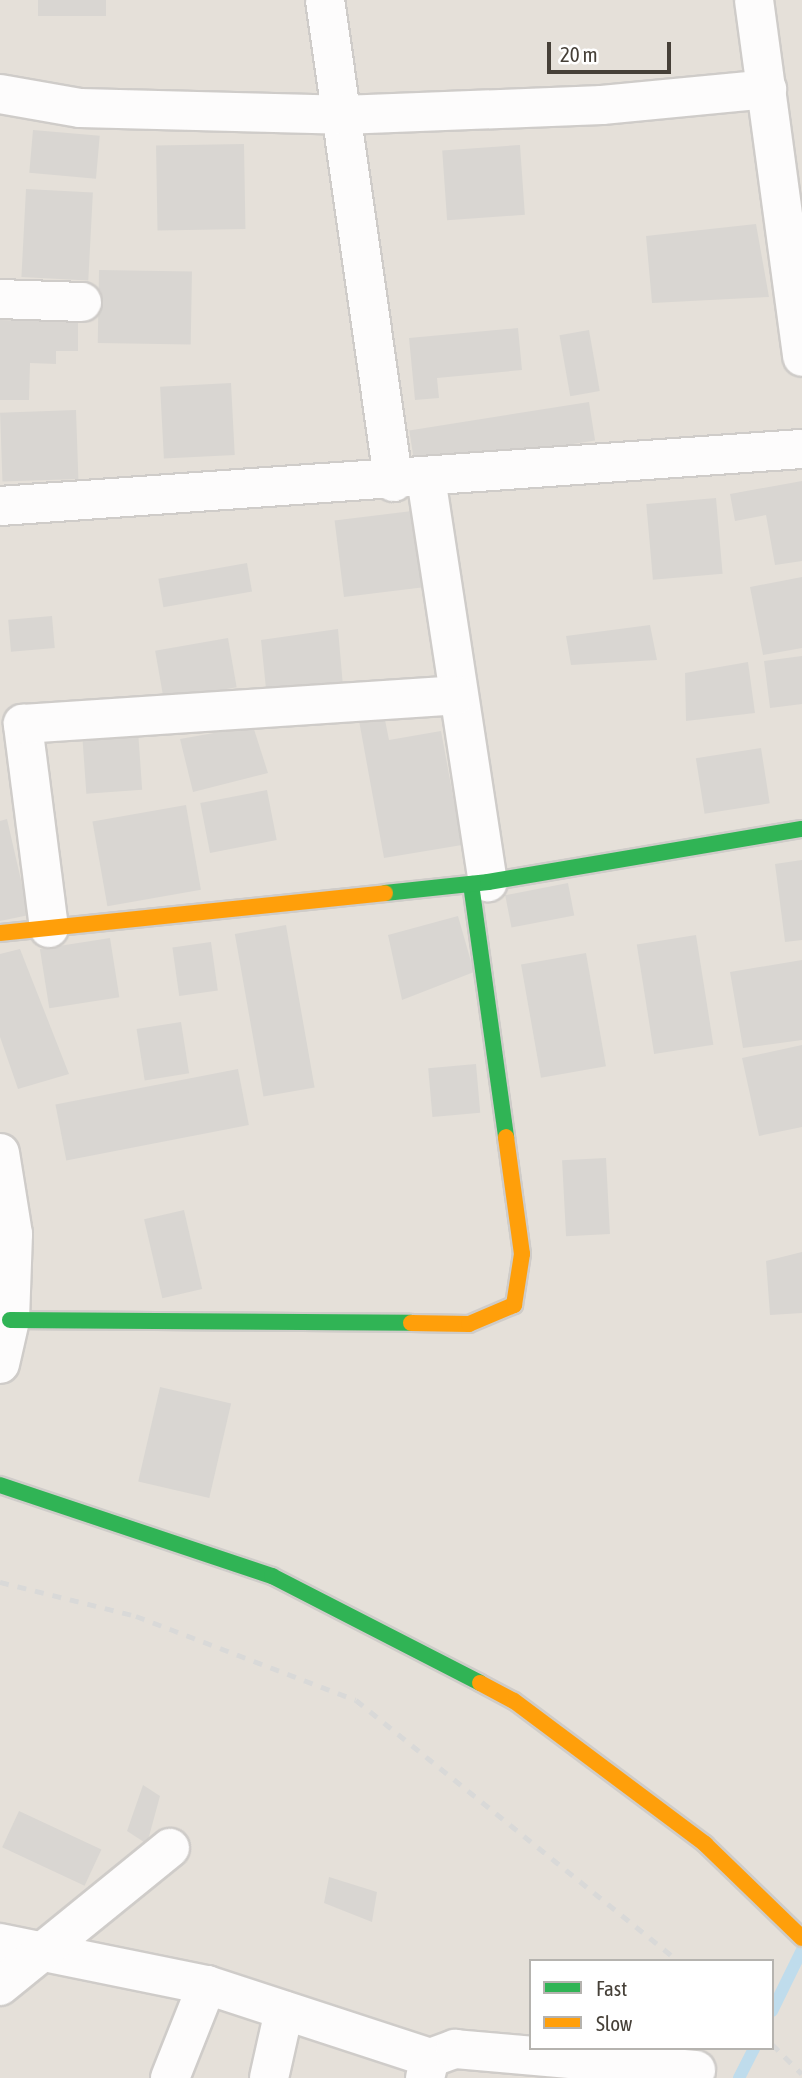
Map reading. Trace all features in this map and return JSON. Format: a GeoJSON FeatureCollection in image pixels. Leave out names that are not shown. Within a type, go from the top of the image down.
{"type":"FeatureCollection","features":[{"type":"Feature","properties":{"kind":"street"},"geometry":{"type":"LineString","coordinates":[[10,1320],[469,1324],[514,1305],[522,1254],[456,695],[410,480],[342,115],[325,0]]}},
{"type":"Feature","properties":{"kind":"street"},"geometry":{"type":"LineString","coordinates":[[754,0],[802,357]]}},
{"type":"Feature","properties":{"kind":"street"},"geometry":{"type":"LineString","coordinates":[[0,94],[80,108],[342,115],[602,105],[767,89]]}},
{"type":"Feature","properties":{"kind":"street"},"geometry":{"type":"LineString","coordinates":[[0,299],[82,302]]}},
{"type":"Feature","properties":{"kind":"street"},"geometry":{"type":"LineString","coordinates":[[0,506],[410,480],[802,449]]}},
{"type":"Feature","properties":{"kind":"street"},"geometry":{"type":"LineString","coordinates":[[49,928],[23,724],[456,695]]}},
{"type":"Feature","properties":{"kind":"street"},"geometry":{"type":"LineString","coordinates":[[0,933],[480,883],[802,829]]}},
{"type":"Feature","properties":{"kind":"street"},"geometry":{"type":"LineString","coordinates":[[0,1153],[13,1234],[10,1320],[0,1364]]}},
{"type":"Feature","properties":{"kind":"street"},"geometry":{"type":"LineString","coordinates":[[0,1485],[272,1576],[514,1701],[705,1844],[802,1938]]}},
{"type":"Feature","properties":{"kind":"street"},"geometry":{"type":"LineString","coordinates":[[0,1986],[170,1849]]}},
{"type":"Feature","properties":{"kind":"street"},"geometry":{"type":"LineString","coordinates":[[0,1943],[39,1954],[207,1984],[284,2011],[427,2068],[455,2049],[696,2070]]}},
{"type":"Feature","properties":{"kind":"street"},"geometry":{"type":"LineString","coordinates":[[170,2078],[207,1984]]}},
{"type":"Feature","properties":{"kind":"street"},"geometry":{"type":"LineString","coordinates":[[269,2078],[284,2011]]}},
{"type":"Feature","properties":{"kind":"shaded area"},"geometry":{"type":"Polygon","coordinates":[[[0,0],[802,0],[802,2078],[0,2078],[0,0]]]}},
{"type":"Feature","properties":{"kind":"building"},"geometry":{"type":"Polygon","coordinates":[[[38,0],[106,0],[106,16],[38,16],[38,0]]]}},
{"type":"Feature","properties":{"kind":"building"},"geometry":{"type":"Polygon","coordinates":[[[33,130],[100,136],[96,179],[29,173],[33,130]]]}},
{"type":"Feature","properties":{"kind":"building"},"geometry":{"type":"Polygon","coordinates":[[[244,144],[245,229],[157,231],[156,146],[244,144]]]}},
{"type":"Feature","properties":{"kind":"building"},"geometry":{"type":"Polygon","coordinates":[[[520,145],[525,215],[447,220],[442,150],[520,145]]]}},
{"type":"Feature","properties":{"kind":"building"},"geometry":{"type":"Polygon","coordinates":[[[26,189],[93,193],[88,280],[21,277],[26,189]]]}},
{"type":"Feature","properties":{"kind":"building"},"geometry":{"type":"Polygon","coordinates":[[[756,224],[769,297],[652,303],[646,236],[756,224]]]}},
{"type":"Feature","properties":{"kind":"building"},"geometry":{"type":"Polygon","coordinates":[[[99,270],[192,272],[191,345],[98,343],[99,270]]]}},
{"type":"Feature","properties":{"kind":"building"},"geometry":{"type":"Polygon","coordinates":[[[0,320],[78,322],[78,351],[56,351],[56,364],[30,363],[29,400],[0,400],[0,320]]]}},
{"type":"Feature","properties":{"kind":"building"},"geometry":{"type":"Polygon","coordinates":[[[518,328],[522,370],[437,378],[439,398],[415,400],[409,338],[518,328]]]}},
{"type":"Feature","properties":{"kind":"building"},"geometry":{"type":"Polygon","coordinates":[[[589,330],[600,391],[570,396],[559,335],[589,330]]]}},
{"type":"Feature","properties":{"kind":"building"},"geometry":{"type":"Polygon","coordinates":[[[231,383],[235,455],[164,459],[160,387],[231,383]]]}},
{"type":"Feature","properties":{"kind":"building"},"geometry":{"type":"Polygon","coordinates":[[[589,402],[595,441],[415,469],[409,430],[589,402]]]}},
{"type":"Feature","properties":{"kind":"building"},"geometry":{"type":"Polygon","coordinates":[[[76,410],[78,479],[2,482],[0,413],[76,410]]]}},
{"type":"Feature","properties":{"kind":"building"},"geometry":{"type":"Polygon","coordinates":[[[802,481],[802,561],[775,565],[766,515],[735,521],[730,494],[802,481]]]}},
{"type":"Feature","properties":{"kind":"building"},"geometry":{"type":"Polygon","coordinates":[[[716,498],[723,574],[653,580],[646,504],[716,498]]]}},
{"type":"Feature","properties":{"kind":"building"},"geometry":{"type":"Polygon","coordinates":[[[412,511],[421,587],[344,597],[335,521],[412,511]]]}},
{"type":"Feature","properties":{"kind":"building"},"geometry":{"type":"Polygon","coordinates":[[[247,563],[252,592],[163,607],[158,579],[247,563]]]}},
{"type":"Feature","properties":{"kind":"building"},"geometry":{"type":"Polygon","coordinates":[[[802,577],[802,648],[763,655],[750,587],[802,577]]]}},
{"type":"Feature","properties":{"kind":"building"},"geometry":{"type":"Polygon","coordinates":[[[52,616],[55,648],[11,652],[8,620],[52,616]]]}},
{"type":"Feature","properties":{"kind":"building"},"geometry":{"type":"Polygon","coordinates":[[[650,625],[657,660],[571,665],[566,636],[650,625]]]}},
{"type":"Feature","properties":{"kind":"building"},"geometry":{"type":"Polygon","coordinates":[[[338,629],[343,686],[266,689],[261,640],[338,629]]]}},
{"type":"Feature","properties":{"kind":"building"},"geometry":{"type":"Polygon","coordinates":[[[228,638],[237,687],[164,700],[155,651],[228,638]]]}},
{"type":"Feature","properties":{"kind":"building"},"geometry":{"type":"Polygon","coordinates":[[[802,656],[802,704],[770,708],[764,661],[802,656]]]}},
{"type":"Feature","properties":{"kind":"building"},"geometry":{"type":"Polygon","coordinates":[[[748,662],[755,713],[686,721],[685,673],[748,662]]]}},
{"type":"Feature","properties":{"kind":"building"},"geometry":{"type":"Polygon","coordinates":[[[383,710],[389,740],[441,731],[462,845],[384,858],[358,715],[383,710]]]}},
{"type":"Feature","properties":{"kind":"building"},"geometry":{"type":"Polygon","coordinates":[[[253,726],[268,773],[193,792],[180,739],[253,726]]]}},
{"type":"Feature","properties":{"kind":"building"},"geometry":{"type":"Polygon","coordinates":[[[138,730],[142,790],[86,794],[82,734],[138,730]]]}},
{"type":"Feature","properties":{"kind":"building"},"geometry":{"type":"Polygon","coordinates":[[[761,748],[770,803],[705,814],[696,758],[761,748]]]}},
{"type":"Feature","properties":{"kind":"building"},"geometry":{"type":"Polygon","coordinates":[[[267,790],[277,840],[210,853],[200,803],[267,790]]]}},
{"type":"Feature","properties":{"kind":"building"},"geometry":{"type":"Polygon","coordinates":[[[186,805],[201,890],[107,906],[92,821],[186,805]]]}},
{"type":"Feature","properties":{"kind":"building"},"geometry":{"type":"Polygon","coordinates":[[[7,819],[29,915],[0,921],[0,821],[7,819]]]}},
{"type":"Feature","properties":{"kind":"building"},"geometry":{"type":"Polygon","coordinates":[[[802,860],[802,940],[785,942],[775,864],[802,860]]]}},
{"type":"Feature","properties":{"kind":"building"},"geometry":{"type":"Polygon","coordinates":[[[568,883],[574,915],[511,928],[505,895],[568,883]]]}},
{"type":"Feature","properties":{"kind":"building"},"geometry":{"type":"Polygon","coordinates":[[[458,916],[474,972],[402,1000],[388,935],[458,916]]]}},
{"type":"Feature","properties":{"kind":"building"},"geometry":{"type":"Polygon","coordinates":[[[286,925],[315,1087],[263,1097],[235,934],[286,925]]]}},
{"type":"Feature","properties":{"kind":"building"},"geometry":{"type":"Polygon","coordinates":[[[696,935],[713,1045],[654,1054],[637,944],[696,935]]]}},
{"type":"Feature","properties":{"kind":"building"},"geometry":{"type":"Polygon","coordinates":[[[110,938],[119,997],[49,1008],[40,949],[110,938]]]}},
{"type":"Feature","properties":{"kind":"building"},"geometry":{"type":"Polygon","coordinates":[[[211,942],[218,991],[179,996],[172,947],[211,942]]]}},
{"type":"Feature","properties":{"kind":"building"},"geometry":{"type":"Polygon","coordinates":[[[20,949],[69,1074],[18,1089],[0,1037],[0,954],[20,949]]]}},
{"type":"Feature","properties":{"kind":"building"},"geometry":{"type":"Polygon","coordinates":[[[586,953],[606,1066],[541,1078],[521,964],[586,953]]]}},
{"type":"Feature","properties":{"kind":"building"},"geometry":{"type":"Polygon","coordinates":[[[802,960],[802,1040],[743,1048],[730,972],[802,960]]]}},
{"type":"Feature","properties":{"kind":"building"},"geometry":{"type":"Polygon","coordinates":[[[181,1022],[189,1073],[145,1080],[137,1029],[181,1022]]]}},
{"type":"Feature","properties":{"kind":"building"},"geometry":{"type":"Polygon","coordinates":[[[802,1045],[802,1127],[759,1136],[742,1058],[802,1045]]]}},
{"type":"Feature","properties":{"kind":"building"},"geometry":{"type":"Polygon","coordinates":[[[476,1064],[480,1113],[432,1117],[428,1068],[476,1064]]]}},
{"type":"Feature","properties":{"kind":"building"},"geometry":{"type":"Polygon","coordinates":[[[238,1069],[249,1125],[66,1160],[55,1104],[238,1069]]]}},
{"type":"Feature","properties":{"kind":"building"},"geometry":{"type":"Polygon","coordinates":[[[606,1158],[610,1234],[566,1236],[562,1160],[606,1158]]]}},
{"type":"Feature","properties":{"kind":"building"},"geometry":{"type":"Polygon","coordinates":[[[184,1210],[202,1289],[162,1298],[144,1219],[184,1210]]]}},
{"type":"Feature","properties":{"kind":"building"},"geometry":{"type":"Polygon","coordinates":[[[802,1252],[802,1313],[770,1315],[766,1261],[802,1252]]]}},
{"type":"Feature","properties":{"kind":"building"},"geometry":{"type":"Polygon","coordinates":[[[160,1387],[231,1403],[209,1498],[138,1482],[160,1387]]]}},
{"type":"Feature","properties":{"kind":"building"},"geometry":{"type":"Polygon","coordinates":[[[143,1785],[160,1796],[147,1844],[127,1831],[143,1785]]]}},
{"type":"Feature","properties":{"kind":"building"},"geometry":{"type":"Polygon","coordinates":[[[19,1811],[101,1849],[85,1886],[2,1847],[19,1811]]]}},
{"type":"Feature","properties":{"kind":"building"},"geometry":{"type":"Polygon","coordinates":[[[329,1877],[377,1892],[372,1922],[324,1903],[329,1877]]]}},
{"type":"Feature","properties":{"kind":"waterway"},"geometry":{"type":"LineString","coordinates":[[774,2007],[802,1950]]}},
{"type":"Feature","properties":{"kind":"waterway"},"geometry":{"type":"LineString","coordinates":[[739,2078],[753,2050]]}},
{"type":"Feature","properties":{"kind":"railway"},"geometry":{"type":"LineString","coordinates":[[0,1582],[136,1616],[356,1700],[676,1959]]}},
{"type":"Feature","properties":{"kind":"railway"},"geometry":{"type":"LineString","coordinates":[[774,2046],[802,2074]]}},
{"type":"Feature","properties":{"kind":"traffic: fast"},"geometry":{"type":"LineString","coordinates":[[385,893],[488,882],[802,829]]}},
{"type":"Feature","properties":{"kind":"traffic: fast"},"geometry":{"type":"LineString","coordinates":[[471,884],[506,1137]]}},
{"type":"Feature","properties":{"kind":"traffic: fast"},"geometry":{"type":"LineString","coordinates":[[10,1320],[411,1323]]}},
{"type":"Feature","properties":{"kind":"traffic: fast"},"geometry":{"type":"LineString","coordinates":[[0,1485],[272,1576],[480,1683]]}},
{"type":"Feature","properties":{"kind":"traffic: slow"},"geometry":{"type":"LineString","coordinates":[[0,933],[385,893]]}},
{"type":"Feature","properties":{"kind":"traffic: slow"},"geometry":{"type":"LineString","coordinates":[[411,1323],[469,1324],[514,1305],[522,1254],[506,1137]]}},
{"type":"Feature","properties":{"kind":"traffic: slow"},"geometry":{"type":"LineString","coordinates":[[480,1683],[514,1701],[705,1844],[802,1938]]}}]}
